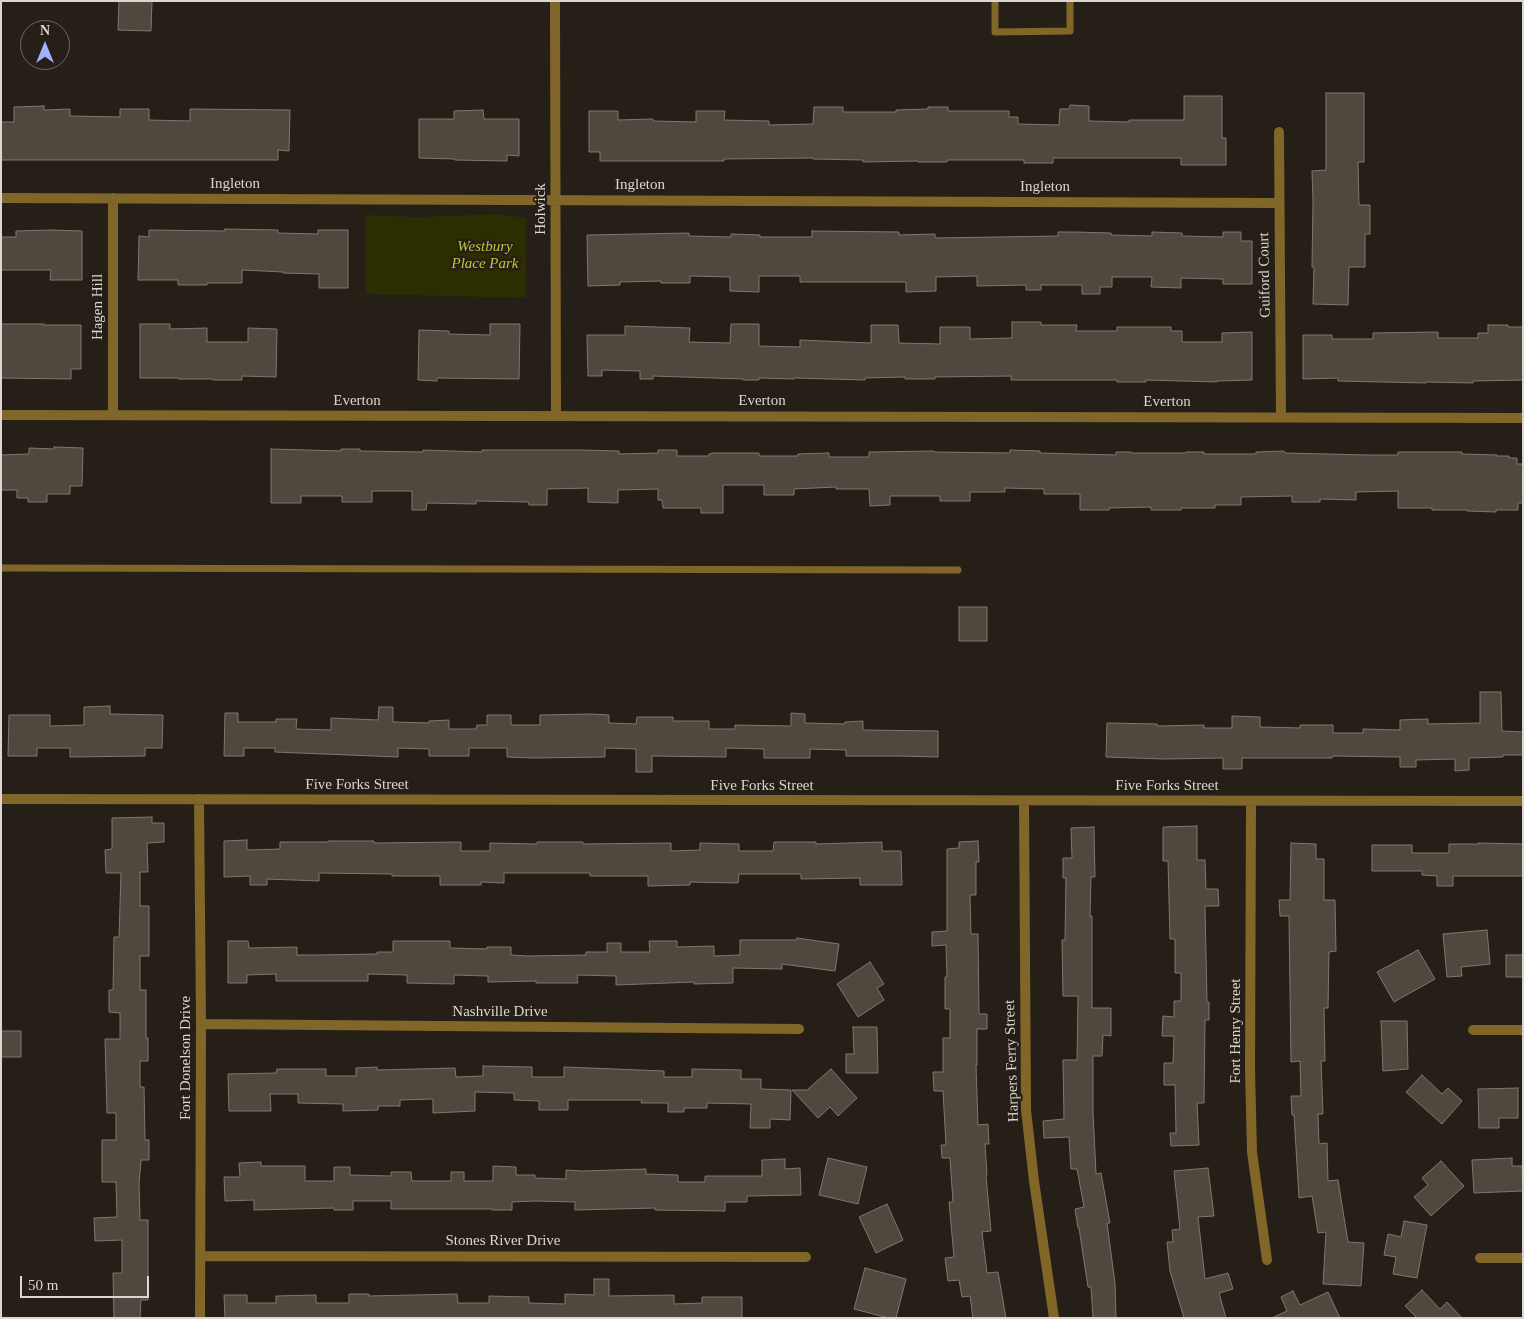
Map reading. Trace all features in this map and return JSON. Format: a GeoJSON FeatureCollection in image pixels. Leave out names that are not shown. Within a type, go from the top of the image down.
{"type":"FeatureCollection","features":[{"type":"Feature","properties":{"kind":"street","name":"Holwick"},"geometry":{"type":"LineString","coordinates":[[555,1],[556,416]]}},
{"type":"Feature","properties":{"kind":"street","name":"Guiford Court"},"geometry":{"type":"LineString","coordinates":[[1278,132],[1281,418]]}},
{"type":"Feature","properties":{"kind":"street","name":"Ingleton"},"geometry":{"type":"LineString","coordinates":[[1,198],[1279,203]]}},
{"type":"Feature","properties":{"kind":"street","name":"Hagen Hill"},"geometry":{"type":"LineString","coordinates":[[113,198],[113,416]]}},
{"type":"Feature","properties":{"kind":"street","name":"Everton"},"geometry":{"type":"LineString","coordinates":[[1,415],[1523,418]]}},
{"type":"Feature","properties":{"kind":"street","name":"Five Forks Street"},"geometry":{"type":"LineString","coordinates":[[1,799],[1024,802],[1523,801]]}},
{"type":"Feature","properties":{"kind":"street","name":"Fort Donelson Drive"},"geometry":{"type":"LineString","coordinates":[[199,799],[202,1024],[200,1318]]}},
{"type":"Feature","properties":{"kind":"street","name":"Fort Henry Street"},"geometry":{"type":"LineString","coordinates":[[1251,801],[1250,1070],[1252,1152],[1267,1260]]}},
{"type":"Feature","properties":{"kind":"street","name":"Harpers Ferry Street"},"geometry":{"type":"LineString","coordinates":[[1024,802],[1026,1110],[1054,1318]]}},
{"type":"Feature","properties":{"kind":"street","name":"Nashville Drive"},"geometry":{"type":"LineString","coordinates":[[202,1024],[799,1029]]}},
{"type":"Feature","properties":{"kind":"street"},"geometry":{"type":"LineString","coordinates":[[1473,1030],[1523,1030]]}},
{"type":"Feature","properties":{"kind":"street","name":"Stones River Drive"},"geometry":{"type":"LineString","coordinates":[[200,1256],[806,1257]]}},
{"type":"Feature","properties":{"kind":"street"},"geometry":{"type":"LineString","coordinates":[[1480,1258],[1523,1258]]}},
{"type":"Feature","properties":{"kind":"lane"},"geometry":{"type":"LineString","coordinates":[[995,1],[995,32],[1070,30],[1070,1]]}},
{"type":"Feature","properties":{"kind":"lane"},"geometry":{"type":"LineString","coordinates":[[1,568],[958,570]]}},
{"type":"Feature","properties":{"kind":"green space","name":"Westbury Place Park"},"geometry":{"type":"Polygon","coordinates":[[[498,214],[526,218],[526,298],[366,294],[365,215],[418,217],[498,214]]]}},
{"type":"Feature","properties":{"kind":"building"},"geometry":{"type":"Polygon","coordinates":[[[119,1],[152,1],[151,31],[118,30],[119,1]]]}},
{"type":"Feature","properties":{"kind":"building"},"geometry":{"type":"Polygon","coordinates":[[[1326,93],[1364,93],[1364,162],[1358,162],[1359,205],[1370,205],[1370,234],[1365,234],[1365,267],[1349,267],[1348,305],[1313,304],[1312,171],[1326,170],[1326,93]]]}},
{"type":"Feature","properties":{"kind":"building"},"geometry":{"type":"Polygon","coordinates":[[[1184,96],[1222,96],[1222,138],[1226,138],[1226,165],[1181,165],[1181,158],[1053,158],[1053,163],[1024,163],[1024,160],[863,162],[863,160],[813,158],[724,159],[724,161],[600,161],[600,152],[589,152],[589,111],[618,111],[618,120],[653,119],[653,121],[696,122],[696,111],[725,111],[724,120],[769,121],[769,125],[813,124],[814,107],[843,107],[843,112],[896,112],[896,110],[948,107],[948,111],[1009,111],[1009,117],[1018,117],[1018,124],[1059,125],[1060,109],[1069,109],[1070,105],[1089,106],[1089,121],[1184,120],[1184,96]]]}},
{"type":"Feature","properties":{"kind":"building"},"geometry":{"type":"Polygon","coordinates":[[[44,106],[44,110],[70,109],[70,116],[120,117],[120,109],[149,109],[149,120],[190,121],[190,109],[290,110],[289,151],[278,150],[278,160],[1,160],[1,122],[14,122],[14,107],[44,106]]]}},
{"type":"Feature","properties":{"kind":"building"},"geometry":{"type":"Polygon","coordinates":[[[483,110],[484,119],[519,119],[519,156],[507,155],[507,161],[419,158],[419,119],[454,119],[454,111],[483,110]]]}},
{"type":"Feature","properties":{"kind":"building"},"geometry":{"type":"Polygon","coordinates":[[[225,229],[278,230],[278,233],[318,234],[318,230],[348,230],[348,288],[319,288],[319,274],[242,270],[242,283],[178,285],[178,280],[138,280],[139,236],[149,237],[149,230],[225,231],[225,229]]]}},
{"type":"Feature","properties":{"kind":"building"},"geometry":{"type":"Polygon","coordinates":[[[16,231],[82,231],[82,280],[50,280],[51,270],[1,270],[1,237],[16,237],[16,231]]]}},
{"type":"Feature","properties":{"kind":"building"},"geometry":{"type":"Polygon","coordinates":[[[812,231],[899,232],[899,235],[935,234],[935,238],[1058,236],[1058,232],[1152,236],[1152,232],[1182,233],[1182,236],[1223,237],[1223,232],[1241,232],[1241,241],[1252,241],[1252,284],[1223,284],[1223,279],[1181,278],[1181,288],[1151,287],[1152,277],[1112,277],[1112,287],[1100,287],[1100,294],[1082,294],[1082,285],[1041,285],[1041,290],[1026,290],[1026,285],[977,286],[977,276],[936,277],[936,291],[906,292],[906,282],[800,282],[800,276],[759,276],[759,292],[730,291],[730,277],[690,276],[690,283],[661,283],[661,281],[620,282],[620,285],[588,286],[587,235],[689,233],[689,236],[731,237],[731,234],[760,235],[760,237],[812,237],[812,231]]]}},
{"type":"Feature","properties":{"kind":"building"},"geometry":{"type":"Polygon","coordinates":[[[1012,322],[1041,322],[1041,325],[1077,325],[1076,331],[1117,331],[1117,327],[1171,327],[1171,331],[1182,331],[1182,342],[1222,342],[1222,333],[1252,332],[1252,380],[1217,382],[1146,380],[1146,382],[1117,382],[1117,380],[1011,380],[1011,376],[935,377],[935,379],[905,379],[905,377],[865,378],[865,380],[759,378],[759,380],[743,380],[653,376],[653,379],[640,379],[640,371],[602,370],[602,376],[588,376],[587,335],[625,335],[625,326],[690,328],[689,342],[730,343],[731,324],[759,324],[759,346],[800,347],[800,340],[871,343],[871,325],[898,325],[899,343],[940,344],[940,327],[970,327],[970,339],[1012,338],[1012,322]]]}},
{"type":"Feature","properties":{"kind":"building"},"geometry":{"type":"Polygon","coordinates":[[[1,324],[81,325],[81,369],[71,369],[71,379],[1,378],[1,324]]]}},
{"type":"Feature","properties":{"kind":"building"},"geometry":{"type":"Polygon","coordinates":[[[140,324],[170,324],[170,329],[207,328],[207,342],[248,342],[248,328],[277,329],[276,377],[242,376],[242,380],[140,378],[140,324]]]}},
{"type":"Feature","properties":{"kind":"building"},"geometry":{"type":"Polygon","coordinates":[[[490,324],[520,324],[519,379],[437,378],[437,381],[418,380],[419,330],[449,331],[449,334],[490,335],[490,324]]]}},
{"type":"Feature","properties":{"kind":"building"},"geometry":{"type":"Polygon","coordinates":[[[1488,325],[1523,327],[1523,380],[1426,383],[1338,381],[1338,378],[1303,379],[1303,335],[1332,335],[1332,339],[1373,339],[1373,333],[1438,332],[1438,338],[1478,338],[1478,333],[1488,333],[1488,325]]]}},
{"type":"Feature","properties":{"kind":"building"},"geometry":{"type":"Polygon","coordinates":[[[54,447],[83,448],[82,486],[70,486],[70,494],[47,494],[47,502],[28,502],[28,498],[17,498],[17,490],[1,490],[1,455],[29,454],[29,448],[54,449],[54,447]]]}},
{"type":"Feature","properties":{"kind":"building"},"geometry":{"type":"Polygon","coordinates":[[[271,449],[341,451],[341,449],[360,449],[360,451],[423,452],[423,450],[482,452],[482,450],[582,450],[619,451],[619,454],[658,453],[658,450],[677,450],[677,456],[709,456],[709,454],[713,453],[759,453],[759,456],[798,456],[798,454],[829,453],[829,457],[869,457],[869,452],[1010,453],[1010,450],[1040,451],[1040,453],[1116,455],[1116,452],[1256,454],[1256,452],[1284,451],[1285,453],[1398,455],[1398,452],[1462,452],[1462,454],[1497,455],[1517,458],[1517,464],[1523,464],[1523,503],[1518,503],[1518,510],[1496,510],[1496,512],[1398,508],[1398,491],[1356,492],[1356,500],[1320,499],[1320,502],[1292,502],[1292,496],[1241,497],[1241,505],[1215,505],[1215,508],[1151,510],[1151,507],[1080,510],[1080,494],[1044,494],[1044,489],[1005,488],[1005,492],[970,492],[970,501],[940,501],[940,496],[890,496],[890,505],[870,506],[869,489],[836,489],[836,487],[794,489],[794,495],[764,495],[764,485],[723,485],[723,513],[701,513],[701,508],[663,508],[662,500],[658,500],[658,489],[618,490],[618,503],[588,502],[588,488],[547,489],[547,505],[529,505],[528,502],[476,501],[476,504],[427,503],[426,510],[412,510],[412,491],[372,491],[372,502],[342,502],[342,496],[301,496],[301,503],[271,503],[271,449]]]}},
{"type":"Feature","properties":{"kind":"building"},"geometry":{"type":"Polygon","coordinates":[[[959,607],[987,607],[987,641],[959,641],[959,607]]]}},
{"type":"Feature","properties":{"kind":"building"},"geometry":{"type":"Polygon","coordinates":[[[1480,692],[1501,692],[1502,731],[1523,732],[1523,755],[1469,758],[1469,770],[1455,771],[1455,759],[1416,760],[1416,767],[1400,767],[1400,757],[1242,758],[1242,769],[1223,769],[1223,758],[1164,759],[1106,757],[1107,723],[1157,724],[1157,726],[1204,725],[1204,728],[1232,728],[1232,716],[1260,717],[1260,727],[1300,728],[1300,725],[1333,725],[1333,733],[1363,733],[1363,729],[1400,730],[1400,720],[1428,719],[1428,724],[1480,723],[1480,692]]]}},
{"type":"Feature","properties":{"kind":"building"},"geometry":{"type":"Polygon","coordinates":[[[110,706],[110,714],[163,715],[162,748],[145,748],[145,756],[70,757],[70,748],[37,748],[37,756],[8,756],[9,715],[50,715],[50,726],[84,725],[84,707],[110,706]]]}},
{"type":"Feature","properties":{"kind":"building"},"geometry":{"type":"Polygon","coordinates":[[[379,707],[393,707],[393,722],[429,723],[429,721],[449,720],[449,729],[476,729],[477,725],[487,725],[487,715],[511,715],[511,725],[540,725],[540,715],[591,714],[609,715],[609,723],[636,724],[637,717],[673,717],[673,721],[709,721],[709,729],[735,729],[735,725],[791,726],[791,713],[805,714],[805,723],[845,724],[845,722],[863,721],[863,730],[938,731],[938,757],[846,756],[846,750],[810,749],[810,758],[764,758],[764,749],[726,748],[726,757],[652,756],[652,772],[636,772],[636,749],[605,748],[605,757],[533,758],[507,757],[507,748],[469,748],[469,756],[429,756],[429,749],[398,748],[398,757],[275,752],[275,748],[244,748],[244,756],[224,756],[225,713],[238,713],[238,722],[276,722],[276,719],[297,719],[296,729],[331,730],[331,718],[378,720],[379,707]]]}},
{"type":"Feature","properties":{"kind":"building"},"geometry":{"type":"Polygon","coordinates":[[[152,817],[152,823],[164,823],[164,842],[147,843],[148,872],[140,872],[140,906],[149,906],[149,956],[140,956],[140,990],[146,990],[148,1061],[140,1061],[140,1087],[144,1087],[145,1140],[149,1140],[149,1160],[141,1160],[139,1183],[140,1220],[148,1220],[148,1300],[141,1300],[140,1318],[114,1318],[113,1273],[122,1273],[122,1240],[95,1241],[94,1218],[117,1217],[116,1182],[102,1182],[102,1140],[116,1140],[116,1113],[107,1113],[105,1039],[120,1039],[120,1013],[109,1012],[109,990],[113,990],[114,937],[119,937],[121,873],[106,873],[105,850],[112,849],[112,818],[152,817]]]}},
{"type":"Feature","properties":{"kind":"building"},"geometry":{"type":"Polygon","coordinates":[[[1197,826],[1197,860],[1205,860],[1206,889],[1218,889],[1219,906],[1205,906],[1209,1020],[1205,1020],[1204,1103],[1197,1103],[1199,1145],[1171,1146],[1170,1133],[1176,1133],[1175,1085],[1164,1085],[1164,1063],[1173,1063],[1174,1036],[1162,1036],[1163,1016],[1174,1017],[1174,1001],[1181,1001],[1181,973],[1175,973],[1175,939],[1170,939],[1168,861],[1163,861],[1163,827],[1197,826]]]}},
{"type":"Feature","properties":{"kind":"building"},"geometry":{"type":"Polygon","coordinates":[[[1094,827],[1095,877],[1091,877],[1090,916],[1092,916],[1092,1008],[1111,1008],[1111,1036],[1103,1035],[1102,1056],[1093,1056],[1093,1112],[1096,1174],[1101,1173],[1110,1223],[1107,1223],[1115,1283],[1116,1318],[1093,1318],[1091,1287],[1088,1287],[1075,1209],[1084,1207],[1077,1169],[1071,1169],[1069,1137],[1044,1138],[1043,1121],[1064,1119],[1063,1060],[1077,1060],[1078,996],[1063,996],[1062,940],[1065,940],[1066,878],[1063,878],[1063,858],[1072,858],[1071,828],[1094,827]]]}},
{"type":"Feature","properties":{"kind":"building"},"geometry":{"type":"Polygon","coordinates":[[[247,840],[247,850],[280,849],[280,842],[374,841],[374,843],[461,842],[461,851],[490,851],[490,843],[671,843],[671,851],[700,850],[700,843],[739,844],[739,851],[773,851],[774,842],[816,842],[816,844],[882,842],[882,851],[901,851],[902,885],[860,885],[860,878],[801,879],[801,874],[739,874],[738,883],[690,882],[690,885],[648,886],[648,876],[590,876],[590,873],[504,873],[504,883],[481,882],[481,885],[440,885],[440,876],[319,873],[319,881],[267,879],[267,885],[250,885],[250,876],[224,877],[224,841],[247,840]]]}},
{"type":"Feature","properties":{"kind":"building"},"geometry":{"type":"Polygon","coordinates":[[[978,841],[979,862],[976,862],[976,895],[970,895],[971,934],[978,934],[979,1014],[987,1014],[987,1029],[977,1029],[976,1065],[978,1125],[988,1124],[989,1144],[985,1144],[991,1231],[982,1232],[987,1273],[998,1272],[1006,1318],[973,1318],[970,1296],[962,1297],[959,1280],[948,1281],[945,1258],[954,1257],[949,1202],[953,1202],[950,1158],[942,1158],[941,1145],[946,1145],[943,1091],[934,1091],[933,1072],[943,1072],[943,1038],[950,1038],[950,1009],[945,1009],[946,945],[932,946],[932,932],[947,931],[947,849],[959,848],[959,842],[978,841]]]}},
{"type":"Feature","properties":{"kind":"building"},"geometry":{"type":"Polygon","coordinates":[[[1291,843],[1316,844],[1316,859],[1324,859],[1324,900],[1335,900],[1336,951],[1329,952],[1328,1008],[1324,1008],[1325,1061],[1321,1061],[1323,1114],[1318,1114],[1319,1144],[1327,1143],[1328,1181],[1338,1180],[1348,1242],[1364,1243],[1361,1286],[1323,1284],[1326,1232],[1318,1233],[1312,1196],[1299,1198],[1294,1115],[1292,1115],[1291,1096],[1301,1096],[1300,1061],[1291,1062],[1289,916],[1280,916],[1279,900],[1290,900],[1291,843]]]}},
{"type":"Feature","properties":{"kind":"building"},"geometry":{"type":"Polygon","coordinates":[[[1449,844],[1523,844],[1523,876],[1453,876],[1453,886],[1437,886],[1437,876],[1422,875],[1422,871],[1372,871],[1372,845],[1412,845],[1412,853],[1449,853],[1449,844]]]}},
{"type":"Feature","properties":{"kind":"building"},"geometry":{"type":"Polygon","coordinates":[[[1487,930],[1490,964],[1461,967],[1462,976],[1447,977],[1443,934],[1487,930]]]}},
{"type":"Feature","properties":{"kind":"building"},"geometry":{"type":"Polygon","coordinates":[[[797,938],[839,944],[835,971],[782,964],[782,969],[733,968],[733,983],[694,984],[694,982],[616,985],[616,976],[577,975],[578,983],[536,983],[536,981],[488,982],[488,976],[454,975],[454,984],[407,983],[407,975],[368,974],[368,981],[276,981],[276,974],[247,975],[247,983],[228,983],[228,941],[248,941],[249,948],[297,947],[297,955],[317,955],[393,952],[393,941],[450,941],[450,948],[487,949],[487,947],[511,947],[511,955],[528,956],[586,955],[586,952],[607,952],[607,943],[621,943],[621,952],[650,952],[649,941],[677,941],[677,947],[714,946],[714,956],[740,955],[740,940],[797,940],[797,938]]]}},
{"type":"Feature","properties":{"kind":"building"},"geometry":{"type":"Polygon","coordinates":[[[1418,950],[1435,979],[1394,1002],[1377,972],[1418,950]]]}},
{"type":"Feature","properties":{"kind":"building"},"geometry":{"type":"Polygon","coordinates":[[[1506,955],[1523,955],[1523,977],[1506,977],[1506,955]]]}},
{"type":"Feature","properties":{"kind":"building"},"geometry":{"type":"Polygon","coordinates":[[[870,962],[884,984],[877,988],[884,1000],[858,1017],[837,984],[870,962]]]}},
{"type":"Feature","properties":{"kind":"building"},"geometry":{"type":"Polygon","coordinates":[[[1381,1021],[1407,1021],[1408,1069],[1383,1071],[1381,1021]]]}},
{"type":"Feature","properties":{"kind":"building"},"geometry":{"type":"Polygon","coordinates":[[[853,1027],[877,1027],[878,1073],[846,1073],[846,1054],[854,1054],[853,1027]]]}},
{"type":"Feature","properties":{"kind":"building"},"geometry":{"type":"Polygon","coordinates":[[[1,1031],[21,1031],[21,1057],[1,1057],[1,1031]]]}},
{"type":"Feature","properties":{"kind":"building"},"geometry":{"type":"Polygon","coordinates":[[[483,1066],[532,1067],[532,1077],[564,1077],[564,1067],[664,1071],[664,1077],[692,1077],[692,1069],[741,1070],[741,1079],[761,1079],[761,1089],[791,1090],[790,1120],[770,1119],[770,1128],[750,1128],[751,1104],[707,1103],[707,1108],[684,1108],[684,1112],[668,1112],[668,1103],[641,1103],[642,1100],[568,1100],[568,1110],[539,1110],[539,1101],[514,1100],[514,1093],[475,1092],[475,1111],[433,1113],[433,1099],[400,1100],[400,1106],[378,1106],[378,1110],[343,1111],[343,1104],[298,1103],[298,1094],[270,1094],[271,1111],[229,1111],[228,1074],[276,1073],[277,1069],[326,1069],[326,1076],[356,1076],[356,1068],[377,1067],[377,1070],[455,1068],[456,1077],[483,1076],[483,1066]]]}},
{"type":"Feature","properties":{"kind":"building"},"geometry":{"type":"Polygon","coordinates":[[[831,1069],[857,1098],[838,1116],[830,1107],[818,1118],[792,1090],[807,1090],[831,1069]]]}},
{"type":"Feature","properties":{"kind":"building"},"geometry":{"type":"Polygon","coordinates":[[[1422,1075],[1442,1094],[1448,1088],[1462,1101],[1442,1124],[1406,1092],[1422,1075]]]}},
{"type":"Feature","properties":{"kind":"building"},"geometry":{"type":"Polygon","coordinates":[[[1518,1088],[1518,1118],[1499,1118],[1499,1128],[1479,1128],[1478,1089],[1518,1088]]]}},
{"type":"Feature","properties":{"kind":"building"},"geometry":{"type":"Polygon","coordinates":[[[828,1158],[867,1167],[858,1204],[819,1195],[828,1158]]]}},
{"type":"Feature","properties":{"kind":"building"},"geometry":{"type":"Polygon","coordinates":[[[1512,1158],[1512,1166],[1522,1166],[1523,1191],[1474,1193],[1472,1160],[1512,1158]]]}},
{"type":"Feature","properties":{"kind":"building"},"geometry":{"type":"Polygon","coordinates":[[[785,1159],[785,1169],[800,1168],[801,1195],[747,1196],[747,1202],[725,1202],[725,1211],[655,1210],[655,1208],[575,1210],[575,1202],[535,1201],[512,1202],[512,1210],[391,1209],[391,1201],[353,1201],[353,1210],[334,1210],[334,1208],[254,1210],[254,1200],[225,1201],[224,1177],[240,1177],[239,1163],[261,1162],[261,1166],[305,1166],[305,1181],[334,1181],[334,1167],[350,1167],[350,1175],[391,1176],[391,1172],[411,1172],[412,1181],[451,1181],[451,1172],[464,1172],[464,1181],[493,1181],[493,1166],[516,1167],[516,1175],[535,1175],[535,1178],[566,1179],[566,1170],[646,1169],[646,1174],[678,1175],[678,1182],[705,1182],[705,1176],[762,1176],[762,1160],[785,1159]]]}},
{"type":"Feature","properties":{"kind":"building"},"geometry":{"type":"Polygon","coordinates":[[[1441,1161],[1464,1186],[1431,1216],[1414,1197],[1428,1185],[1422,1178],[1441,1161]]]}},
{"type":"Feature","properties":{"kind":"building"},"geometry":{"type":"Polygon","coordinates":[[[1208,1168],[1214,1216],[1198,1217],[1205,1279],[1228,1273],[1233,1289],[1219,1293],[1226,1318],[1184,1318],[1170,1271],[1167,1242],[1173,1242],[1172,1230],[1180,1229],[1174,1171],[1208,1168]]]}},
{"type":"Feature","properties":{"kind":"building"},"geometry":{"type":"Polygon","coordinates":[[[887,1204],[903,1240],[876,1253],[859,1217],[887,1204]]]}},
{"type":"Feature","properties":{"kind":"building"},"geometry":{"type":"Polygon","coordinates":[[[1404,1221],[1427,1225],[1417,1278],[1393,1274],[1396,1257],[1384,1255],[1388,1234],[1401,1237],[1404,1221]]]}},
{"type":"Feature","properties":{"kind":"building"},"geometry":{"type":"Polygon","coordinates":[[[865,1268],[906,1279],[896,1318],[854,1309],[865,1268]]]}},
{"type":"Feature","properties":{"kind":"building"},"geometry":{"type":"Polygon","coordinates":[[[594,1279],[609,1279],[609,1296],[674,1295],[674,1304],[702,1303],[702,1297],[742,1297],[742,1318],[225,1318],[224,1295],[247,1295],[247,1303],[276,1303],[276,1296],[316,1295],[316,1303],[349,1303],[349,1294],[369,1294],[369,1296],[457,1294],[458,1303],[489,1303],[489,1296],[529,1297],[529,1303],[565,1304],[565,1294],[594,1295],[594,1279]]]}},
{"type":"Feature","properties":{"kind":"building"},"geometry":{"type":"Polygon","coordinates":[[[1422,1290],[1440,1309],[1447,1302],[1462,1318],[1417,1318],[1405,1306],[1422,1290]]]}},
{"type":"Feature","properties":{"kind":"building"},"geometry":{"type":"Polygon","coordinates":[[[1293,1291],[1300,1305],[1328,1292],[1340,1318],[1272,1318],[1287,1311],[1281,1297],[1293,1291]]]}}]}
